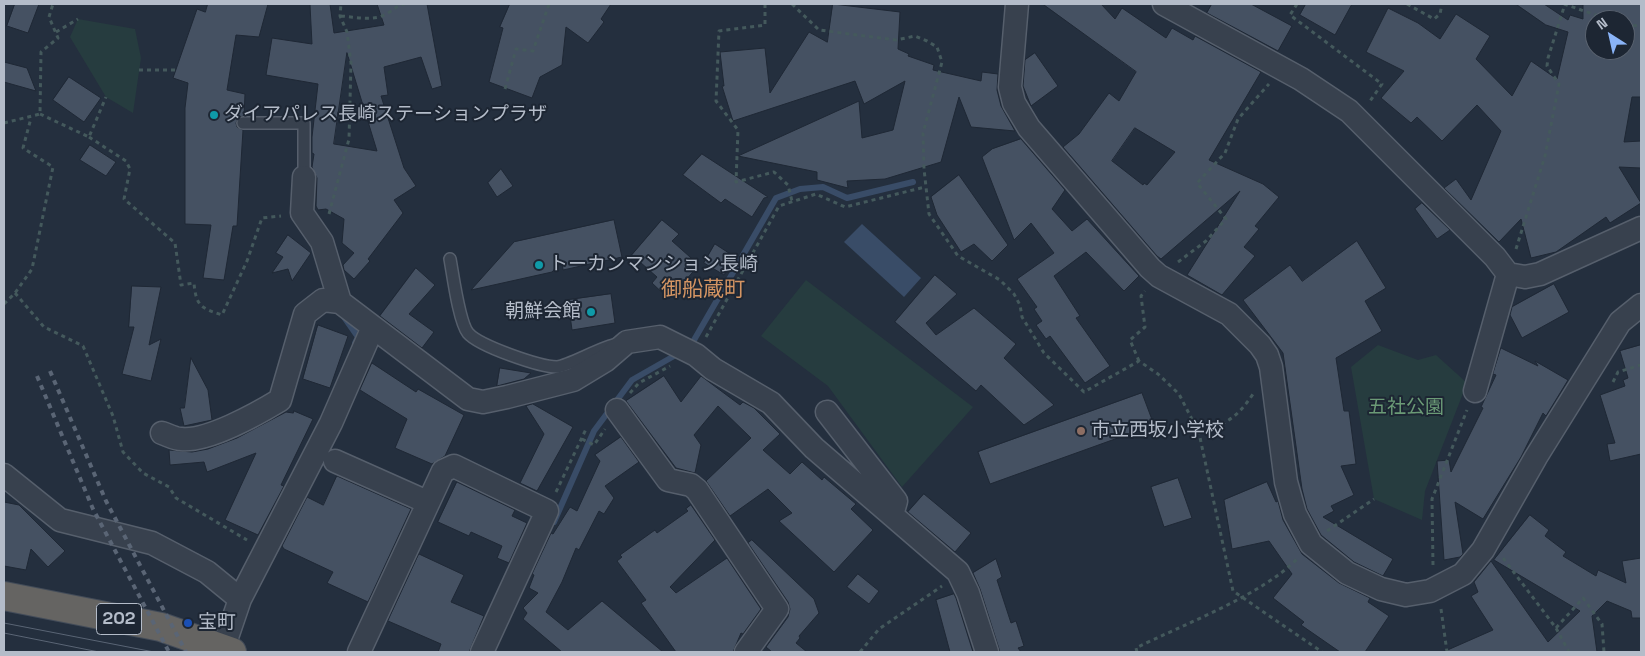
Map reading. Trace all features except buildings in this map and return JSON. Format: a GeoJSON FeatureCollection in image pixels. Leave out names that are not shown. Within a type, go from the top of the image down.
{"type":"FeatureCollection","features":[{"type":"Feature","properties":{"kind":"highway","name":"202"},"geometry":{"type":"LineString","coordinates":[[4,596],[161,628],[228,651]]}},
{"type":"Feature","properties":{"kind":"street"},"geometry":{"type":"LineString","coordinates":[[1017,4],[1010,87],[1014,103],[1029,128],[1048,153],[1159,276],[1229,314],[1260,345],[1271,366],[1286,482],[1295,514],[1311,544],[1347,572],[1381,590],[1406,595],[1434,589],[1463,574],[1483,550],[1620,322],[1641,305]]}},
{"type":"Feature","properties":{"kind":"street"},"geometry":{"type":"LineString","coordinates":[[1164,4],[1277,68],[1301,79],[1349,111],[1495,257],[1508,274],[1525,277],[1540,274],[1641,228]]}},
{"type":"Feature","properties":{"kind":"street"},"geometry":{"type":"LineString","coordinates":[[304,176],[302,213],[322,242],[340,302]]}},
{"type":"Feature","properties":{"kind":"street"},"geometry":{"type":"LineString","coordinates":[[1475,391],[1508,274]]}},
{"type":"Feature","properties":{"kind":"street"},"geometry":{"type":"LineString","coordinates":[[162,433],[182,440],[215,433],[252,416],[280,400],[305,314],[323,300],[340,302],[468,399],[483,402],[573,380],[606,360],[627,342],[660,337],[696,355],[713,369],[771,403],[814,448],[892,514],[959,575],[968,593],[987,652]]}},
{"type":"Feature","properties":{"kind":"street"},"geometry":{"type":"LineString","coordinates":[[228,651],[240,598],[331,422],[372,327]]}},
{"type":"Feature","properties":{"kind":"street"},"geometry":{"type":"LineString","coordinates":[[617,410],[668,480],[690,485],[697,490],[777,609],[746,652]]}},
{"type":"Feature","properties":{"kind":"street"},"geometry":{"type":"LineString","coordinates":[[828,412],[896,501],[892,514]]}},
{"type":"Feature","properties":{"kind":"street"},"geometry":{"type":"LineString","coordinates":[[335,461],[427,502]]}},
{"type":"Feature","properties":{"kind":"street"},"geometry":{"type":"LineString","coordinates":[[359,652],[427,502],[443,471],[454,466],[547,511],[482,652]]}},
{"type":"Feature","properties":{"kind":"street"},"geometry":{"type":"LineString","coordinates":[[4,475],[60,520],[152,543],[207,572],[240,598]]}},
{"type":"Feature","properties":{"kind":"lane"},"geometry":{"type":"LineString","coordinates":[[243,123],[304,123],[304,176]]}},
{"type":"Feature","properties":{"kind":"lane"},"geometry":{"type":"LineString","coordinates":[[450,259],[464,323],[468,334],[478,340],[526,362],[558,367],[602,347],[627,342]]}},
{"type":"Feature","properties":{"kind":"path"},"geometry":{"type":"LineString","coordinates":[[40,114],[41,52],[58,38],[49,17],[52,4]]}},
{"type":"Feature","properties":{"kind":"path"},"geometry":{"type":"LineString","coordinates":[[322,242],[348,139],[351,63],[347,32],[340,16],[341,4]]}},
{"type":"Feature","properties":{"kind":"path"},"geometry":{"type":"LineString","coordinates":[[340,16],[373,19],[390,13],[396,5],[405,4]]}},
{"type":"Feature","properties":{"kind":"path"},"geometry":{"type":"LineString","coordinates":[[505,89],[516,49],[533,51],[548,4]]}},
{"type":"Feature","properties":{"kind":"path"},"geometry":{"type":"LineString","coordinates":[[765,4],[765,25],[719,31],[716,101],[738,130],[736,182],[774,172],[788,185],[792,201]]}},
{"type":"Feature","properties":{"kind":"path"},"geometry":{"type":"LineString","coordinates":[[792,4],[819,30],[896,40],[915,36],[928,41],[936,47],[942,62],[923,133],[925,187],[932,222],[958,256],[1000,280],[1014,294],[1020,305],[1022,317],[1044,353],[1084,392],[1139,361]]}},
{"type":"Feature","properties":{"kind":"path"},"geometry":{"type":"LineString","coordinates":[[1297,4],[1290,15],[1382,84],[1366,105],[1349,111]]}},
{"type":"Feature","properties":{"kind":"path"},"geometry":{"type":"LineString","coordinates":[[1407,4],[1434,19],[1440,14],[1442,4]]}},
{"type":"Feature","properties":{"kind":"path"},"geometry":{"type":"LineString","coordinates":[[1508,274],[1545,156],[1559,84],[1547,66],[1548,58],[1564,4],[1585,11]]}},
{"type":"Feature","properties":{"kind":"path"},"geometry":{"type":"LineString","coordinates":[[56,32],[78,19]]}},
{"type":"Feature","properties":{"kind":"path"},"geometry":{"type":"LineString","coordinates":[[1277,68],[1267,89],[1238,119],[1225,153],[1197,183],[1226,219],[1206,241],[1159,276],[1141,296],[1145,327],[1130,340],[1139,361],[1158,374],[1179,394],[1199,433],[1233,591],[1322,652]]}},
{"type":"Feature","properties":{"kind":"path"},"geometry":{"type":"LineString","coordinates":[[139,70],[175,70]]}},
{"type":"Feature","properties":{"kind":"path"},"geometry":{"type":"LineString","coordinates":[[89,137],[106,97]]}},
{"type":"Feature","properties":{"kind":"path"},"geometry":{"type":"LineString","coordinates":[[4,123],[31,118],[40,114],[89,137],[126,161],[130,169],[124,199],[175,243],[180,285],[194,283],[196,300],[206,310],[222,315],[247,261],[262,218]]}},
{"type":"Feature","properties":{"kind":"path"},"geometry":{"type":"LineString","coordinates":[[4,304],[15,293],[32,269],[54,167],[22,148],[31,118]]}},
{"type":"Feature","properties":{"kind":"path"},"geometry":{"type":"LineString","coordinates":[[696,355],[779,206],[816,194],[845,207],[925,187]]}},
{"type":"Feature","properties":{"kind":"path"},"geometry":{"type":"LineString","coordinates":[[15,293],[44,327],[83,346],[113,416],[123,452],[143,472],[169,487],[176,498],[265,550]]}},
{"type":"Feature","properties":{"kind":"path"},"geometry":{"type":"LineString","coordinates":[[1613,382],[1618,372],[1641,365]]}},
{"type":"Feature","properties":{"kind":"path"},"geometry":{"type":"LineString","coordinates":[[1199,433],[1224,425],[1242,411],[1271,366]]}},
{"type":"Feature","properties":{"kind":"path"},"geometry":{"type":"LineString","coordinates":[[1447,652],[1442,611],[1434,589],[1432,499],[1475,391]]}},
{"type":"Feature","properties":{"kind":"path"},"geometry":{"type":"LineString","coordinates":[[547,511],[587,427]]}},
{"type":"Feature","properties":{"kind":"path"},"geometry":{"type":"LineString","coordinates":[[1496,527],[1501,535],[1496,550],[1556,628],[1569,652]]}},
{"type":"Feature","properties":{"kind":"path"},"geometry":{"type":"LineString","coordinates":[[860,652],[879,629],[959,575]]}},
{"type":"Feature","properties":{"kind":"path"},"geometry":{"type":"LineString","coordinates":[[1137,652],[1136,648],[1241,597]]}},
{"type":"Feature","properties":{"kind":"path"},"geometry":{"type":"LineString","coordinates":[[1556,628],[1583,598],[1602,624],[1604,652]]}},
{"type":"Feature","properties":{"kind":"green space"},"geometry":{"type":"Polygon","coordinates":[[[78,19],[135,29],[141,58],[133,113],[106,97],[70,37],[78,19]]]}},
{"type":"Feature","properties":{"kind":"green space"},"geometry":{"type":"Polygon","coordinates":[[[806,280],[973,407],[902,487],[828,386],[761,336],[806,280]]]}},
{"type":"Feature","properties":{"kind":"green space","name":"五社公園"},"geometry":{"type":"Polygon","coordinates":[[[1378,345],[1418,360],[1436,355],[1467,383],[1425,491],[1422,520],[1374,499],[1351,367],[1378,345]]]}},
{"type":"Feature","properties":{"kind":"water"},"geometry":{"type":"Polygon","coordinates":[[[862,224],[921,278],[904,297],[844,242],[862,224]]]}},
{"type":"Feature","properties":{"kind":"waterway"},"geometry":{"type":"LineString","coordinates":[[690,347],[776,198],[800,189],[823,187],[847,198],[913,182]]}},
{"type":"Feature","properties":{"kind":"waterway"},"geometry":{"type":"LineString","coordinates":[[344,317],[358,337],[355,343]]}},
{"type":"Feature","properties":{"kind":"waterway"},"geometry":{"type":"LineString","coordinates":[[554,522],[594,431],[632,380],[681,352]]}},
{"type":"Feature","properties":{"kind":"tram line"},"geometry":{"type":"LineString","coordinates":[[4,623],[154,652]]}},
{"type":"Feature","properties":{"kind":"tram line"},"geometry":{"type":"LineString","coordinates":[[4,633],[99,652]]}},
{"type":"Feature","properties":{"kind":"railway"},"geometry":{"type":"LineString","coordinates":[[50,371],[106,501],[186,652]]}},
{"type":"Feature","properties":{"kind":"railway"},"geometry":{"type":"LineString","coordinates":[[37,376],[93,509],[169,652]]}},
{"type":"Feature","properties":{"kind":"place","name":"ダイアパレス長崎ステーションプラザ"},"geometry":{"type":"Point","coordinates":[214,115]}},
{"type":"Feature","properties":{"kind":"place","name":"トーカンマンション長崎"},"geometry":{"type":"Point","coordinates":[539,265]}},
{"type":"Feature","properties":{"kind":"place","name":"朝鮮会館"},"geometry":{"type":"Point","coordinates":[591,312]}},
{"type":"Feature","properties":{"kind":"place","name":"市立西坂小学校"},"geometry":{"type":"Point","coordinates":[1081,431]}},
{"type":"Feature","properties":{"kind":"place","name":"宝町"},"geometry":{"type":"Point","coordinates":[188,623]}},
{"type":"Feature","properties":{"kind":"district","name":"御船蔵町"},"geometry":{"type":"Point","coordinates":[703,290]}}]}
